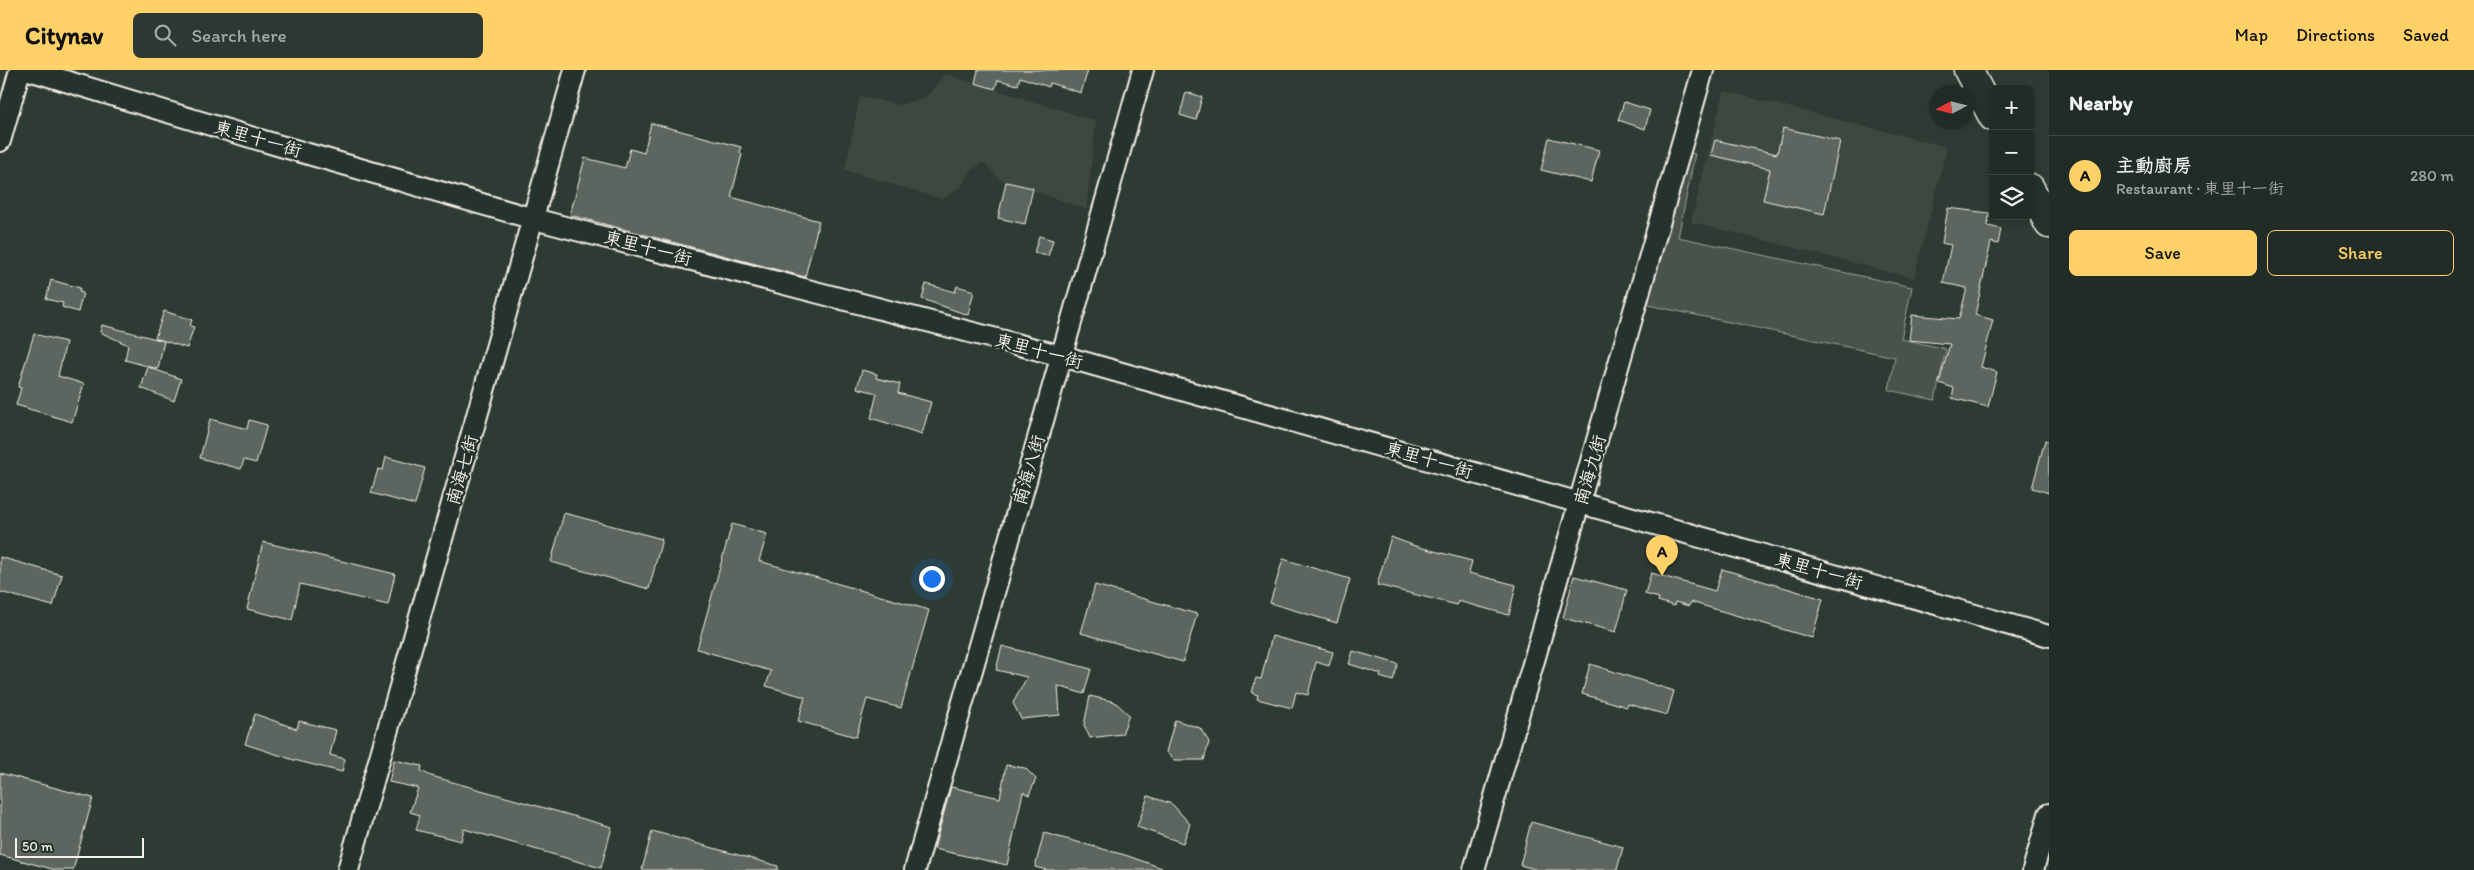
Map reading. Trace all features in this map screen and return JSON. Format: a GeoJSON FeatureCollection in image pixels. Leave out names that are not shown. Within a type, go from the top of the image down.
{"type":"FeatureCollection","features":[{"type":"Feature","properties":{"kind":"street"},"geometry":{"type":"LineString","coordinates":[[0,141],[20,70]]}},
{"type":"Feature","properties":{"kind":"street","name":"東里十一街"},"geometry":{"type":"LineString","coordinates":[[28,70],[277,145],[534,218],[1062,356],[2049,636]]}},
{"type":"Feature","properties":{"kind":"street","name":"南海七街"},"geometry":{"type":"LineString","coordinates":[[348,870],[575,70]]}},
{"type":"Feature","properties":{"kind":"street","name":"南海八街"},"geometry":{"type":"LineString","coordinates":[[915,870],[1143,70]]}},
{"type":"Feature","properties":{"kind":"street","name":"南海九街"},"geometry":{"type":"LineString","coordinates":[[1474,870],[1581,503],[1703,70]]}},
{"type":"Feature","properties":{"kind":"street"},"geometry":{"type":"LineString","coordinates":[[1968,70],[1989,109]]}},
{"type":"Feature","properties":{"kind":"street"},"geometry":{"type":"LineString","coordinates":[[2034,196],[2049,224]]}},
{"type":"Feature","properties":{"kind":"street"},"geometry":{"type":"LineString","coordinates":[[2033,870],[2049,814]]}},
{"type":"Feature","properties":{"kind":"shaded area"},"geometry":{"type":"Polygon","coordinates":[[[945,74],[1096,121],[1086,209],[1001,180],[983,162],[968,173],[962,186],[942,199],[845,170],[860,96],[900,105],[926,97],[945,74]]]}},
{"type":"Feature","properties":{"kind":"shaded area"},"geometry":{"type":"Polygon","coordinates":[[[1724,91],[1947,147],[1914,278],[1691,222],[1724,91]]]}},
{"type":"Feature","properties":{"kind":"shaded area"},"geometry":{"type":"Polygon","coordinates":[[[1680,151],[1695,154],[1678,237],[1912,287],[1901,339],[1946,349],[1935,400],[1889,390],[1895,357],[1648,305],[1680,151]]]}},
{"type":"Feature","properties":{"kind":"building"},"geometry":{"type":"Polygon","coordinates":[[[978,70],[1088,70],[1081,93],[1050,83],[1049,87],[1020,77],[1018,85],[998,80],[995,89],[975,83],[978,70]]]}},
{"type":"Feature","properties":{"kind":"building"},"geometry":{"type":"Polygon","coordinates":[[[1186,92],[1202,97],[1196,120],[1180,115],[1186,92]]]}},
{"type":"Feature","properties":{"kind":"building"},"geometry":{"type":"Polygon","coordinates":[[[1624,102],[1650,110],[1645,129],[1618,120],[1624,102]]]}},
{"type":"Feature","properties":{"kind":"building"},"geometry":{"type":"Polygon","coordinates":[[[651,123],[741,147],[740,153],[742,154],[731,197],[819,221],[805,277],[570,215],[585,158],[625,168],[630,149],[644,153],[651,123]]]}},
{"type":"Feature","properties":{"kind":"building"},"geometry":{"type":"Polygon","coordinates":[[[1783,128],[1840,141],[1824,214],[1763,200],[1770,169],[1711,155],[1715,140],[1777,154],[1783,128]]]}},
{"type":"Feature","properties":{"kind":"building"},"geometry":{"type":"Polygon","coordinates":[[[1549,138],[1599,150],[1591,182],[1541,170],[1549,138]]]}},
{"type":"Feature","properties":{"kind":"building"},"geometry":{"type":"Polygon","coordinates":[[[1006,182],[1033,188],[1025,224],[998,218],[1006,182]]]}},
{"type":"Feature","properties":{"kind":"building"},"geometry":{"type":"Polygon","coordinates":[[[1948,208],[1989,213],[1988,226],[2001,229],[1998,244],[1991,242],[1975,315],[1993,320],[1981,367],[1997,372],[1988,407],[1952,398],[1954,388],[1939,383],[1950,344],[1909,340],[1912,315],[1959,319],[1967,288],[1943,283],[1951,245],[1942,243],[1948,208]]]}},
{"type":"Feature","properties":{"kind":"building"},"geometry":{"type":"Polygon","coordinates":[[[1039,236],[1053,240],[1048,256],[1034,253],[1039,236]]]}},
{"type":"Feature","properties":{"kind":"building"},"geometry":{"type":"Polygon","coordinates":[[[51,280],[80,288],[79,292],[83,293],[78,312],[62,307],[63,303],[46,299],[51,280]]]}},
{"type":"Feature","properties":{"kind":"building"},"geometry":{"type":"Polygon","coordinates":[[[926,284],[955,292],[957,286],[974,291],[968,315],[922,299],[926,284]]]}},
{"type":"Feature","properties":{"kind":"building"},"geometry":{"type":"Polygon","coordinates":[[[164,311],[192,320],[190,326],[194,327],[187,348],[155,338],[164,311]]]}},
{"type":"Feature","properties":{"kind":"building"},"geometry":{"type":"Polygon","coordinates":[[[102,325],[164,341],[158,369],[125,360],[128,345],[100,332],[102,325]]]}},
{"type":"Feature","properties":{"kind":"building"},"geometry":{"type":"Polygon","coordinates":[[[34,334],[66,342],[58,376],[84,384],[72,422],[16,405],[21,388],[18,387],[34,334]]]}},
{"type":"Feature","properties":{"kind":"building"},"geometry":{"type":"Polygon","coordinates":[[[148,367],[181,379],[174,401],[141,388],[148,367]]]}},
{"type":"Feature","properties":{"kind":"building"},"geometry":{"type":"Polygon","coordinates":[[[862,370],[877,374],[876,378],[900,384],[898,393],[931,402],[922,434],[871,418],[877,393],[857,388],[862,370]]]}},
{"type":"Feature","properties":{"kind":"building"},"geometry":{"type":"Polygon","coordinates":[[[210,419],[247,429],[249,420],[267,425],[256,463],[244,460],[241,469],[200,458],[210,419]]]}},
{"type":"Feature","properties":{"kind":"building"},"geometry":{"type":"Polygon","coordinates":[[[2045,440],[2049,441],[2049,493],[2032,488],[2045,440]]]}},
{"type":"Feature","properties":{"kind":"building"},"geometry":{"type":"Polygon","coordinates":[[[386,457],[425,468],[415,505],[371,493],[378,469],[383,470],[386,457]]]}},
{"type":"Feature","properties":{"kind":"building"},"geometry":{"type":"Polygon","coordinates":[[[564,513],[662,539],[649,589],[551,562],[564,513]]]}},
{"type":"Feature","properties":{"kind":"building"},"geometry":{"type":"Polygon","coordinates":[[[732,524],[767,534],[759,561],[929,610],[901,708],[867,699],[856,737],[798,721],[805,697],[766,686],[771,671],[697,649],[732,524]]]}},
{"type":"Feature","properties":{"kind":"building"},"geometry":{"type":"Polygon","coordinates":[[[1391,537],[1415,546],[1472,561],[1469,573],[1516,585],[1509,615],[1458,601],[1457,605],[1377,585],[1391,537]]]}},
{"type":"Feature","properties":{"kind":"building"},"geometry":{"type":"Polygon","coordinates":[[[263,542],[395,574],[388,605],[300,584],[292,620],[247,609],[263,542]]]}},
{"type":"Feature","properties":{"kind":"building"},"geometry":{"type":"Polygon","coordinates":[[[0,557],[62,575],[53,606],[0,592],[0,557]]]}},
{"type":"Feature","properties":{"kind":"building"},"geometry":{"type":"Polygon","coordinates":[[[1283,559],[1350,579],[1337,623],[1270,603],[1283,559]]]}},
{"type":"Feature","properties":{"kind":"building"},"geometry":{"type":"Polygon","coordinates":[[[1722,569],[1823,599],[1812,638],[1691,602],[1689,606],[1675,602],[1674,606],[1658,601],[1659,598],[1645,594],[1651,573],[1715,591],[1722,569]]]}},
{"type":"Feature","properties":{"kind":"building"},"geometry":{"type":"Polygon","coordinates":[[[1574,576],[1627,590],[1616,632],[1563,618],[1574,576]]]}},
{"type":"Feature","properties":{"kind":"building"},"geometry":{"type":"Polygon","coordinates":[[[1095,585],[1197,614],[1183,662],[1081,633],[1095,585]]]}},
{"type":"Feature","properties":{"kind":"building"},"geometry":{"type":"Polygon","coordinates":[[[1272,636],[1333,652],[1329,666],[1316,662],[1308,695],[1296,692],[1292,708],[1257,699],[1258,695],[1252,693],[1256,678],[1261,679],[1272,636]]]}},
{"type":"Feature","properties":{"kind":"building"},"geometry":{"type":"Polygon","coordinates":[[[1002,646],[1091,669],[1084,694],[1058,686],[1060,715],[1021,719],[1013,703],[1027,677],[996,670],[1002,646]]]}},
{"type":"Feature","properties":{"kind":"building"},"geometry":{"type":"Polygon","coordinates":[[[1353,651],[1398,664],[1393,681],[1380,677],[1381,674],[1349,664],[1353,651]]]}},
{"type":"Feature","properties":{"kind":"building"},"geometry":{"type":"Polygon","coordinates":[[[1590,664],[1674,691],[1667,715],[1628,704],[1627,707],[1582,694],[1590,664]]]}},
{"type":"Feature","properties":{"kind":"building"},"geometry":{"type":"Polygon","coordinates":[[[1090,696],[1115,702],[1129,715],[1122,734],[1090,738],[1084,725],[1090,696]]]}},
{"type":"Feature","properties":{"kind":"building"},"geometry":{"type":"Polygon","coordinates":[[[255,714],[297,729],[299,721],[336,730],[330,755],[345,759],[342,772],[294,760],[245,744],[255,714]]]}},
{"type":"Feature","properties":{"kind":"building"},"geometry":{"type":"Polygon","coordinates":[[[1175,720],[1200,728],[1209,742],[1204,760],[1174,760],[1166,752],[1175,720]]]}},
{"type":"Feature","properties":{"kind":"building"},"geometry":{"type":"Polygon","coordinates":[[[394,760],[422,766],[421,771],[431,776],[612,827],[601,868],[464,829],[461,841],[416,830],[420,815],[410,812],[418,788],[389,782],[394,760]]]}},
{"type":"Feature","properties":{"kind":"building"},"geometry":{"type":"Polygon","coordinates":[[[1006,765],[1025,768],[1036,779],[1029,795],[1023,792],[1007,865],[934,849],[951,787],[1000,798],[1006,765]]]}},
{"type":"Feature","properties":{"kind":"building"},"geometry":{"type":"Polygon","coordinates":[[[0,773],[93,798],[73,870],[56,870],[0,855],[0,773]]]}},
{"type":"Feature","properties":{"kind":"building"},"geometry":{"type":"Polygon","coordinates":[[[1148,796],[1172,804],[1190,824],[1183,843],[1137,827],[1148,796]]]}},
{"type":"Feature","properties":{"kind":"building"},"geometry":{"type":"Polygon","coordinates":[[[1531,822],[1623,847],[1617,870],[1538,870],[1520,865],[1531,822]]]}},
{"type":"Feature","properties":{"kind":"building"},"geometry":{"type":"Polygon","coordinates":[[[652,831],[778,866],[778,870],[642,870],[652,831]]]}},
{"type":"Feature","properties":{"kind":"building"},"geometry":{"type":"Polygon","coordinates":[[[1044,833],[1125,855],[1162,868],[1162,870],[1046,870],[1035,867],[1044,833]]]}},
{"type":"Feature","properties":{"kind":"place","name":"主動廚房"},"geometry":{"type":"Point","coordinates":[1662,576]}}]}
